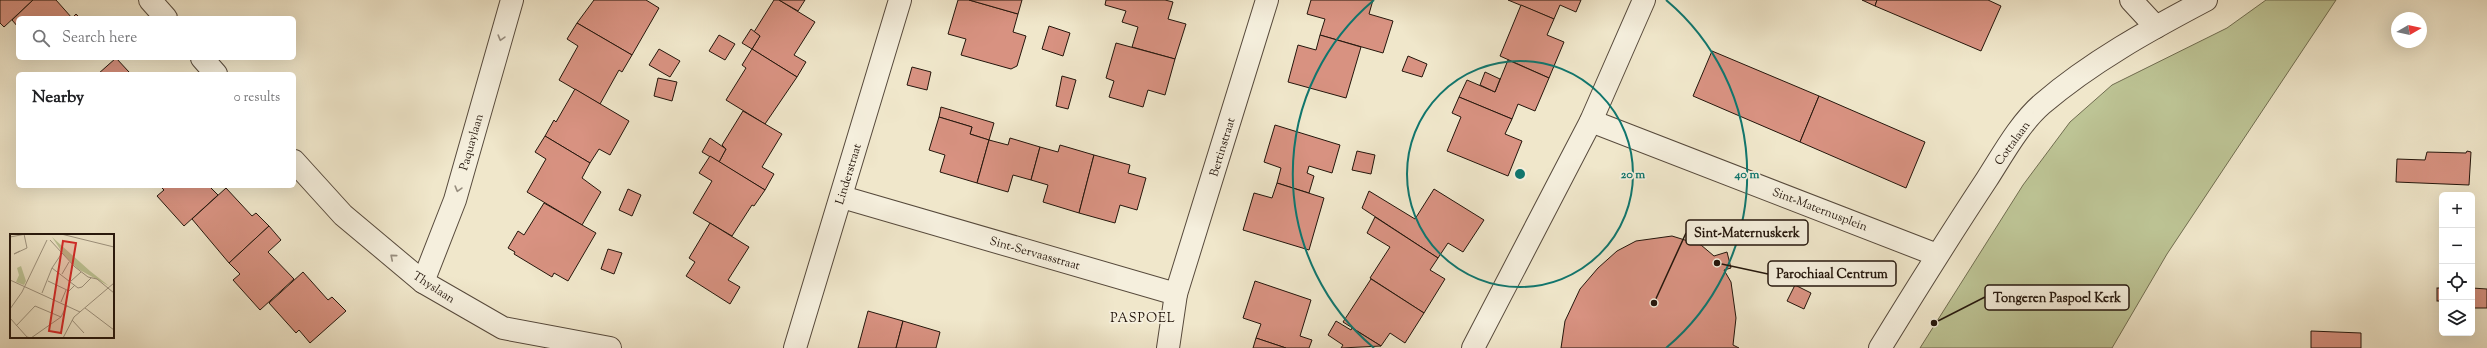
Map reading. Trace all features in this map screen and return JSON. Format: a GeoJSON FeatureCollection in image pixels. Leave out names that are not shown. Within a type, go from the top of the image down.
{"type":"FeatureCollection","features":[{"type":"Feature","properties":{"kind":"street"},"geometry":{"type":"LineString","coordinates":[[150,0],[164,16]]}},
{"type":"Feature","properties":{"kind":"street","name":"Paquaylaan"},"geometry":{"type":"LineString","coordinates":[[423,282],[455,200],[512,0]]}},
{"type":"Feature","properties":{"kind":"street","name":"Linderstraat"},"geometry":{"type":"LineString","coordinates":[[795,348],[842,197],[900,0]]}},
{"type":"Feature","properties":{"kind":"street","name":"Bertinstraat"},"geometry":{"type":"LineString","coordinates":[[1176,294],[1267,0]]}},
{"type":"Feature","properties":{"kind":"street"},"geometry":{"type":"LineString","coordinates":[[1473,348],[1592,121],[1644,0]]}},
{"type":"Feature","properties":{"kind":"street"},"geometry":{"type":"LineString","coordinates":[[2131,0],[2156,27]]}},
{"type":"Feature","properties":{"kind":"street","name":"Cottalaan"},"geometry":{"type":"LineString","coordinates":[[1880,348],[1937,255],[2002,156],[2041,104],[2092,67],[2156,27],[2206,0]]}},
{"type":"Feature","properties":{"kind":"street"},"geometry":{"type":"LineString","coordinates":[[204,60],[214,72]]}},
{"type":"Feature","properties":{"kind":"street","name":"Sint-Maternusplein"},"geometry":{"type":"LineString","coordinates":[[1592,121],[1937,255]]}},
{"type":"Feature","properties":{"kind":"street","name":"Thyslaan"},"geometry":{"type":"LineString","coordinates":[[296,163],[343,215],[423,282],[503,328],[610,348]]}},
{"type":"Feature","properties":{"kind":"street","name":"Sint-Servaasstraat"},"geometry":{"type":"LineString","coordinates":[[842,197],[1176,294]]}},
{"type":"Feature","properties":{"kind":"street"},"geometry":{"type":"LineString","coordinates":[[1168,348],[1176,294]]}},
{"type":"Feature","properties":{"kind":"green space"},"geometry":{"type":"Polygon","coordinates":[[[2266,0],[2336,0],[2167,254],[2112,348],[1920,348],[2023,185],[2070,122],[2112,85],[2227,28],[2266,0]]]}},
{"type":"Feature","properties":{"kind":"building"},"geometry":{"type":"Polygon","coordinates":[[[0,0],[33,0],[4,27],[0,23],[0,0]]]}},
{"type":"Feature","properties":{"kind":"building"},"geometry":{"type":"Polygon","coordinates":[[[33,0],[56,0],[70,16],[16,16],[33,0]]]}},
{"type":"Feature","properties":{"kind":"building"},"geometry":{"type":"Polygon","coordinates":[[[594,0],[646,0],[659,8],[632,55],[577,23],[594,0]]]}},
{"type":"Feature","properties":{"kind":"building"},"geometry":{"type":"Polygon","coordinates":[[[774,0],[779,0],[815,22],[794,55],[806,62],[797,77],[752,49],[760,36],[754,32],[774,0]]]}},
{"type":"Feature","properties":{"kind":"building"},"geometry":{"type":"Polygon","coordinates":[[[779,0],[805,0],[798,11],[779,0]]]}},
{"type":"Feature","properties":{"kind":"building"},"geometry":{"type":"Polygon","coordinates":[[[958,0],[969,0],[1018,14],[1013,32],[1026,36],[1017,66],[1011,69],[961,55],[966,39],[948,34],[958,0]]]}},
{"type":"Feature","properties":{"kind":"building"},"geometry":{"type":"Polygon","coordinates":[[[969,0],[1022,0],[1018,14],[969,0]]]}},
{"type":"Feature","properties":{"kind":"building"},"geometry":{"type":"Polygon","coordinates":[[[1106,0],[1165,0],[1173,2],[1168,19],[1186,24],[1175,59],[1132,47],[1138,27],[1122,22],[1126,11],[1105,5],[1106,0]]]}},
{"type":"Feature","properties":{"kind":"building"},"geometry":{"type":"Polygon","coordinates":[[[1311,0],[1373,0],[1369,14],[1393,21],[1383,53],[1320,35],[1325,19],[1307,14],[1311,0]]]}},
{"type":"Feature","properties":{"kind":"building"},"geometry":{"type":"Polygon","coordinates":[[[1508,0],[1581,0],[1576,12],[1560,5],[1554,19],[1508,0]]]}},
{"type":"Feature","properties":{"kind":"building"},"geometry":{"type":"Polygon","coordinates":[[[1862,0],[1877,0],[1875,6],[1862,0]]]}},
{"type":"Feature","properties":{"kind":"building"},"geometry":{"type":"Polygon","coordinates":[[[1877,0],[1988,0],[2001,6],[1981,51],[1875,6],[1877,0]]]}},
{"type":"Feature","properties":{"kind":"building"},"geometry":{"type":"Polygon","coordinates":[[[1521,5],[1554,19],[1547,35],[1564,42],[1549,78],[1500,56],[1521,5]]]}},
{"type":"Feature","properties":{"kind":"building"},"geometry":{"type":"Polygon","coordinates":[[[16,16],[16,25],[12,20],[16,16]]]}},
{"type":"Feature","properties":{"kind":"building"},"geometry":{"type":"Polygon","coordinates":[[[577,23],[632,55],[622,72],[619,70],[600,104],[559,80],[578,46],[567,39],[577,23]]]}},
{"type":"Feature","properties":{"kind":"building"},"geometry":{"type":"Polygon","coordinates":[[[1049,26],[1070,33],[1063,56],[1042,49],[1049,26]]]}},
{"type":"Feature","properties":{"kind":"building"},"geometry":{"type":"Polygon","coordinates":[[[751,29],[760,36],[752,49],[742,43],[751,29]]]}},
{"type":"Feature","properties":{"kind":"building"},"geometry":{"type":"Polygon","coordinates":[[[719,35],[735,44],[725,60],[709,51],[719,35]]]}},
{"type":"Feature","properties":{"kind":"building"},"geometry":{"type":"Polygon","coordinates":[[[1320,35],[1361,47],[1346,98],[1288,82],[1298,45],[1316,50],[1320,35]]]}},
{"type":"Feature","properties":{"kind":"building"},"geometry":{"type":"Polygon","coordinates":[[[1116,43],[1175,59],[1165,95],[1148,90],[1143,107],[1109,97],[1114,81],[1106,78],[1116,43]]]}},
{"type":"Feature","properties":{"kind":"building"},"geometry":{"type":"Polygon","coordinates":[[[659,49],[680,61],[670,77],[649,65],[659,49]]]}},
{"type":"Feature","properties":{"kind":"building"},"geometry":{"type":"Polygon","coordinates":[[[752,49],[797,77],[765,124],[726,100],[746,68],[742,65],[752,49]]]}},
{"type":"Feature","properties":{"kind":"building"},"geometry":{"type":"Polygon","coordinates":[[[1712,51],[1819,96],[1800,142],[1693,96],[1712,51]]]}},
{"type":"Feature","properties":{"kind":"building"},"geometry":{"type":"Polygon","coordinates":[[[1408,56],[1427,64],[1422,77],[1402,71],[1408,56]]]}},
{"type":"Feature","properties":{"kind":"building"},"geometry":{"type":"Polygon","coordinates":[[[114,60],[118,60],[129,72],[100,72],[114,60]]]}},
{"type":"Feature","properties":{"kind":"building"},"geometry":{"type":"Polygon","coordinates":[[[1508,60],[1549,78],[1535,111],[1518,104],[1512,119],[1459,97],[1467,80],[1495,92],[1508,60]]]}},
{"type":"Feature","properties":{"kind":"building"},"geometry":{"type":"Polygon","coordinates":[[[912,67],[931,72],[927,90],[907,85],[912,67]]]}},
{"type":"Feature","properties":{"kind":"building"},"geometry":{"type":"Polygon","coordinates":[[[1485,72],[1500,79],[1495,92],[1480,85],[1485,72]]]}},
{"type":"Feature","properties":{"kind":"building"},"geometry":{"type":"Polygon","coordinates":[[[1062,76],[1076,80],[1068,109],[1056,106],[1062,76]]]}},
{"type":"Feature","properties":{"kind":"building"},"geometry":{"type":"Polygon","coordinates":[[[658,78],[677,82],[672,101],[654,96],[658,78]]]}},
{"type":"Feature","properties":{"kind":"building"},"geometry":{"type":"Polygon","coordinates":[[[575,89],[629,121],[610,155],[599,149],[590,163],[545,136],[554,120],[556,122],[575,89]]]}},
{"type":"Feature","properties":{"kind":"building"},"geometry":{"type":"Polygon","coordinates":[[[1819,96],[1925,142],[1906,188],[1800,142],[1819,96]]]}},
{"type":"Feature","properties":{"kind":"building"},"geometry":{"type":"Polygon","coordinates":[[[1459,97],[1512,119],[1505,134],[1522,141],[1508,176],[1447,151],[1461,117],[1452,113],[1459,97]]]}},
{"type":"Feature","properties":{"kind":"building"},"geometry":{"type":"Polygon","coordinates":[[[941,107],[994,123],[989,140],[970,134],[972,127],[939,117],[941,107]]]}},
{"type":"Feature","properties":{"kind":"building"},"geometry":{"type":"Polygon","coordinates":[[[743,111],[782,134],[762,167],[774,174],[765,190],[719,162],[726,149],[722,145],[743,111]]]}},
{"type":"Feature","properties":{"kind":"building"},"geometry":{"type":"Polygon","coordinates":[[[939,117],[972,127],[970,134],[989,140],[977,183],[940,172],[945,155],[929,150],[939,117]]]}},
{"type":"Feature","properties":{"kind":"building"},"geometry":{"type":"Polygon","coordinates":[[[1275,125],[1340,145],[1332,173],[1309,166],[1307,173],[1314,176],[1309,193],[1277,183],[1281,168],[1264,162],[1275,125]]]}},
{"type":"Feature","properties":{"kind":"building"},"geometry":{"type":"Polygon","coordinates":[[[545,136],[590,163],[582,178],[601,192],[582,225],[527,192],[546,159],[535,152],[545,136]]]}},
{"type":"Feature","properties":{"kind":"building"},"geometry":{"type":"Polygon","coordinates":[[[710,138],[726,149],[719,162],[702,152],[710,138]]]}},
{"type":"Feature","properties":{"kind":"building"},"geometry":{"type":"Polygon","coordinates":[[[1010,138],[1040,147],[1031,180],[1013,175],[1008,192],[977,183],[989,140],[1008,145],[1010,138]]]}},
{"type":"Feature","properties":{"kind":"building"},"geometry":{"type":"Polygon","coordinates":[[[1060,145],[1094,155],[1079,213],[1043,202],[1048,185],[1031,180],[1040,147],[1058,152],[1060,145]]]}},
{"type":"Feature","properties":{"kind":"building"},"geometry":{"type":"Polygon","coordinates":[[[1357,151],[1375,155],[1371,174],[1352,170],[1357,151]]]}},
{"type":"Feature","properties":{"kind":"building"},"geometry":{"type":"Polygon","coordinates":[[[2467,151],[2471,152],[2469,185],[2396,182],[2397,159],[2425,160],[2427,152],[2466,153],[2467,151]]]}},
{"type":"Feature","properties":{"kind":"building"},"geometry":{"type":"Polygon","coordinates":[[[1094,155],[1130,165],[1128,173],[1146,178],[1137,210],[1120,205],[1115,223],[1079,213],[1094,155]]]}},
{"type":"Feature","properties":{"kind":"building"},"geometry":{"type":"Polygon","coordinates":[[[710,156],[765,190],[754,206],[752,205],[732,236],[693,213],[712,181],[699,173],[710,156]]]}},
{"type":"Feature","properties":{"kind":"building"},"geometry":{"type":"Polygon","coordinates":[[[1277,183],[1324,198],[1309,250],[1243,230],[1254,193],[1272,198],[1277,183]]]}},
{"type":"Feature","properties":{"kind":"building"},"geometry":{"type":"Polygon","coordinates":[[[162,188],[211,188],[218,195],[184,226],[157,196],[164,190],[162,188]]]}},
{"type":"Feature","properties":{"kind":"building"},"geometry":{"type":"Polygon","coordinates":[[[226,188],[252,216],[256,213],[269,226],[229,263],[192,219],[226,188]]]}},
{"type":"Feature","properties":{"kind":"building"},"geometry":{"type":"Polygon","coordinates":[[[628,189],[641,195],[632,216],[619,210],[628,189]]]}},
{"type":"Feature","properties":{"kind":"building"},"geometry":{"type":"Polygon","coordinates":[[[1434,189],[1484,220],[1463,252],[1448,243],[1438,258],[1362,208],[1369,191],[1415,219],[1434,189]]]}},
{"type":"Feature","properties":{"kind":"building"},"geometry":{"type":"Polygon","coordinates":[[[544,203],[596,233],[568,281],[554,273],[552,277],[514,254],[515,252],[508,248],[518,231],[524,235],[544,203]]]}},
{"type":"Feature","properties":{"kind":"building"},"geometry":{"type":"Polygon","coordinates":[[[1375,217],[1438,258],[1430,270],[1445,279],[1424,313],[1370,278],[1390,247],[1367,233],[1375,217]]]}},
{"type":"Feature","properties":{"kind":"building"},"geometry":{"type":"Polygon","coordinates":[[[710,223],[749,247],[728,280],[740,287],[730,304],[686,276],[695,262],[689,258],[710,223]]]}},
{"type":"Feature","properties":{"kind":"building"},"geometry":{"type":"Polygon","coordinates":[[[269,226],[281,240],[268,252],[294,279],[260,310],[233,280],[240,274],[229,263],[269,226]]]}},
{"type":"Feature","properties":{"kind":"building"},"geometry":{"type":"Polygon","coordinates":[[[1672,236],[1701,245],[1714,256],[1727,252],[1731,268],[1724,270],[1731,282],[1736,318],[1733,345],[1739,348],[1561,348],[1565,321],[1580,289],[1598,268],[1617,251],[1636,241],[1672,236]]]}},
{"type":"Feature","properties":{"kind":"building"},"geometry":{"type":"Polygon","coordinates":[[[608,249],[622,253],[614,274],[601,269],[608,249]]]}},
{"type":"Feature","properties":{"kind":"building"},"geometry":{"type":"Polygon","coordinates":[[[303,272],[328,300],[332,297],[346,311],[310,343],[299,330],[296,333],[269,303],[303,272]]]}},
{"type":"Feature","properties":{"kind":"building"},"geometry":{"type":"Polygon","coordinates":[[[1371,279],[1424,313],[1405,343],[1390,333],[1381,346],[1343,322],[1371,279]]]}},
{"type":"Feature","properties":{"kind":"building"},"geometry":{"type":"Polygon","coordinates":[[[1255,281],[1311,300],[1300,336],[1312,340],[1309,348],[1286,348],[1256,338],[1261,324],[1243,318],[1255,281]]]}},
{"type":"Feature","properties":{"kind":"building"},"geometry":{"type":"Polygon","coordinates":[[[1795,285],[1811,293],[1804,309],[1787,301],[1795,285]]]}},
{"type":"Feature","properties":{"kind":"building"},"geometry":{"type":"Polygon","coordinates":[[[2437,288],[2439,288],[2439,301],[2437,301],[2437,288]]]}},
{"type":"Feature","properties":{"kind":"building"},"geometry":{"type":"Polygon","coordinates":[[[2475,288],[2487,289],[2487,308],[2475,308],[2475,288]]]}},
{"type":"Feature","properties":{"kind":"building"},"geometry":{"type":"Polygon","coordinates":[[[868,311],[903,321],[896,348],[858,348],[868,311]]]}},
{"type":"Feature","properties":{"kind":"building"},"geometry":{"type":"Polygon","coordinates":[[[903,321],[940,332],[936,348],[896,348],[903,321]]]}},
{"type":"Feature","properties":{"kind":"building"},"geometry":{"type":"Polygon","coordinates":[[[1336,321],[1351,330],[1352,328],[1381,346],[1341,348],[1343,345],[1328,335],[1336,321]]]}},
{"type":"Feature","properties":{"kind":"building"},"geometry":{"type":"Polygon","coordinates":[[[2311,331],[2361,333],[2361,348],[2311,348],[2311,331]]]}},
{"type":"Feature","properties":{"kind":"building"},"geometry":{"type":"Polygon","coordinates":[[[1256,338],[1286,348],[1253,348],[1256,338]]]}},
{"type":"Feature","properties":{"kind":"place","name":"Parochiaal Centrum"},"geometry":{"type":"Point","coordinates":[1717,263]}},
{"type":"Feature","properties":{"kind":"place","name":"Sint-Maternuskerk"},"geometry":{"type":"Point","coordinates":[1654,303]}},
{"type":"Feature","properties":{"kind":"place","name":"Tongeren Paspoel Kerk"},"geometry":{"type":"Point","coordinates":[1934,323]}},
{"type":"Feature","properties":{"kind":"district","name":"PASPOEL"},"geometry":{"type":"Point","coordinates":[1143,317]}}]}
